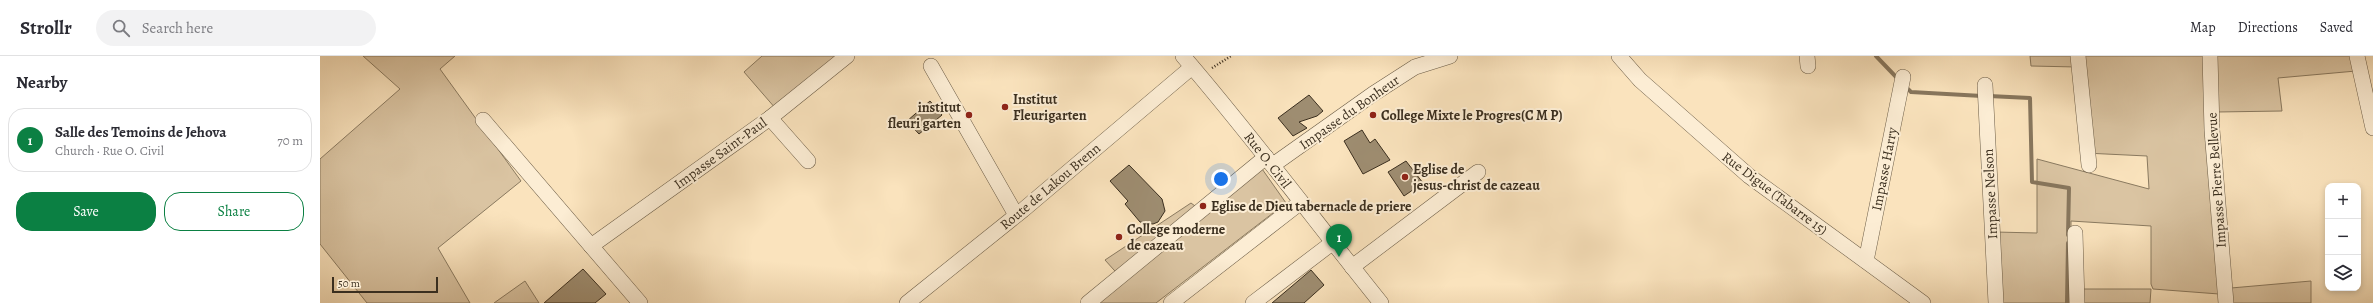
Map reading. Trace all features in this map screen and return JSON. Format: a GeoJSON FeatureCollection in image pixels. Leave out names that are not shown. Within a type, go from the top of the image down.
{"type":"FeatureCollection","features":[{"type":"Feature","properties":{"kind":"street","name":"Impasse Saint-Paul"},"geometry":{"type":"LineString","coordinates":[[591,246],[770,118],[847,56]]}},
{"type":"Feature","properties":{"kind":"street","name":"Impasse du Bonheur"},"geometry":{"type":"LineString","coordinates":[[1088,303],[1270,161],[1415,67],[1450,56]]}},
{"type":"Feature","properties":{"kind":"street","name":"Rue Digue (Tabarre 15)"},"geometry":{"type":"LineString","coordinates":[[1619,56],[1640,80],[1749,176],[1923,303]]}},
{"type":"Feature","properties":{"kind":"street"},"geometry":{"type":"LineString","coordinates":[[2078,56],[2089,165]]}},
{"type":"Feature","properties":{"kind":"street","name":"Impasse Pierre Bellevue"},"geometry":{"type":"LineString","coordinates":[[2210,56],[2212,130],[2226,303]]}},
{"type":"Feature","properties":{"kind":"street"},"geometry":{"type":"LineString","coordinates":[[2357,56],[2373,128]]}},
{"type":"Feature","properties":{"kind":"street"},"geometry":{"type":"LineString","coordinates":[[931,66],[1016,215]]}},
{"type":"Feature","properties":{"kind":"street","name":"Rue O. Civil"},"geometry":{"type":"LineString","coordinates":[[1192,66],[1270,161],[1332,243],[1382,303]]}},
{"type":"Feature","properties":{"kind":"street","name":"Route de Lakou Brenn"},"geometry":{"type":"LineString","coordinates":[[907,303],[1016,215],[1192,66]]}},
{"type":"Feature","properties":{"kind":"street","name":"Impasse Harry"},"geometry":{"type":"LineString","coordinates":[[1866,261],[1903,77]]}},
{"type":"Feature","properties":{"kind":"street","name":"Impasse Nelson"},"geometry":{"type":"LineString","coordinates":[[1985,85],[1996,303]]}},
{"type":"Feature","properties":{"kind":"street"},"geometry":{"type":"LineString","coordinates":[[770,118],[808,161]]}},
{"type":"Feature","properties":{"kind":"street"},"geometry":{"type":"LineString","coordinates":[[483,120],[640,303]]}},
{"type":"Feature","properties":{"kind":"street"},"geometry":{"type":"LineString","coordinates":[[1352,267],[1478,172]]}},
{"type":"Feature","properties":{"kind":"street"},"geometry":{"type":"LineString","coordinates":[[1171,303],[1301,202]]}},
{"type":"Feature","properties":{"kind":"street"},"geometry":{"type":"LineString","coordinates":[[2075,233],[2077,303]]}},
{"type":"Feature","properties":{"kind":"street"},"geometry":{"type":"LineString","coordinates":[[1252,303],[1332,243]]}},
{"type":"Feature","properties":{"kind":"path"},"geometry":{"type":"LineString","coordinates":[[1192,66],[1231,56]]}},
{"type":"Feature","properties":{"kind":"shaded area"},"geometry":{"type":"Polygon","coordinates":[[[363,56],[455,56],[440,69],[521,181],[438,248],[470,303],[367,303],[320,244],[320,159],[400,89],[363,56]]]}},
{"type":"Feature","properties":{"kind":"shaded area"},"geometry":{"type":"Polygon","coordinates":[[[762,56],[837,56],[776,109],[744,72],[762,56]]]}},
{"type":"Feature","properties":{"kind":"shaded area"},"geometry":{"type":"Polygon","coordinates":[[[2030,56],[2206,56],[2219,294],[2153,289],[2151,284],[2151,226],[2071,221],[2071,289],[2151,289],[2150,303],[2003,303],[1995,232],[2037,233],[2037,159],[2149,189],[2147,156],[2085,153],[2077,67],[2031,66],[2030,56]]]}},
{"type":"Feature","properties":{"kind":"shaded area"},"geometry":{"type":"Polygon","coordinates":[[[2214,56],[2354,56],[2356,71],[2278,78],[2282,111],[2217,112],[2214,56]]]}},
{"type":"Feature","properties":{"kind":"shaded area"},"geometry":{"type":"Polygon","coordinates":[[[1260,166],[1286,203],[1156,303],[1092,303],[1123,280],[1105,260],[1191,203],[1199,209],[1260,166]]]}},
{"type":"Feature","properties":{"kind":"shaded area"},"geometry":{"type":"Polygon","coordinates":[[[525,281],[539,303],[494,303],[525,281]]]}},
{"type":"Feature","properties":{"kind":"shaded area"},"geometry":{"type":"Polygon","coordinates":[[[2311,281],[2311,303],[2233,303],[2231,288],[2311,281]]]}},
{"type":"Feature","properties":{"kind":"building"},"geometry":{"type":"Polygon","coordinates":[[[1309,95],[1323,111],[1317,116],[1299,122],[1307,128],[1293,136],[1278,118],[1309,95]]]}},
{"type":"Feature","properties":{"kind":"building"},"geometry":{"type":"Polygon","coordinates":[[[930,101],[942,115],[919,134],[907,121],[930,101]]]}},
{"type":"Feature","properties":{"kind":"building"},"geometry":{"type":"Polygon","coordinates":[[[1362,130],[1370,143],[1375,139],[1390,160],[1363,174],[1344,141],[1362,130]]]}},
{"type":"Feature","properties":{"kind":"building","name":"Eglise de jesus-christ de cazeau"},"geometry":{"type":"Polygon","coordinates":[[[1406,161],[1423,183],[1404,196],[1388,172],[1406,161]]]}},
{"type":"Feature","properties":{"kind":"building"},"geometry":{"type":"Polygon","coordinates":[[[1129,165],[1162,199],[1165,211],[1158,222],[1153,224],[1140,222],[1125,204],[1128,201],[1110,181],[1129,165]]]}},
{"type":"Feature","properties":{"kind":"building"},"geometry":{"type":"Polygon","coordinates":[[[583,269],[606,294],[595,303],[544,303],[583,269]]]}},
{"type":"Feature","properties":{"kind":"building"},"geometry":{"type":"Polygon","coordinates":[[[1311,270],[1324,285],[1304,303],[1272,303],[1311,270]]]}},
{"type":"Feature","properties":{"kind":"waterway"},"geometry":{"type":"LineString","coordinates":[[1876,56],[1899,80]]}},
{"type":"Feature","properties":{"kind":"waterway"},"geometry":{"type":"LineString","coordinates":[[1905,86],[1911,92],[1982,96]]}},
{"type":"Feature","properties":{"kind":"waterway"},"geometry":{"type":"LineString","coordinates":[[1989,96],[2030,98],[2032,182],[2069,188],[2068,235]]}},
{"type":"Feature","properties":{"kind":"waterway"},"geometry":{"type":"LineString","coordinates":[[2067,303],[2068,243]]}},
{"type":"Feature","properties":{"kind":"place","name":"Institut Fleurigarten"},"geometry":{"type":"Point","coordinates":[1005,107]}},
{"type":"Feature","properties":{"kind":"place","name":"institut fleuri garten"},"geometry":{"type":"Point","coordinates":[969,115]}},
{"type":"Feature","properties":{"kind":"place","name":"College Mixte le Progres(C M P)"},"geometry":{"type":"Point","coordinates":[1373,115]}},
{"type":"Feature","properties":{"kind":"place","name":"Eglise de jesus-christ de cazeau"},"geometry":{"type":"Point","coordinates":[1405,177]}},
{"type":"Feature","properties":{"kind":"place","name":"Eglise de Dieu tabernacle de priere"},"geometry":{"type":"Point","coordinates":[1203,206]}},
{"type":"Feature","properties":{"kind":"place","name":"College moderne de cazeau"},"geometry":{"type":"Point","coordinates":[1119,237]}},
{"type":"Feature","properties":{"kind":"place","name":"Salle des Temoins de Jehova"},"geometry":{"type":"Point","coordinates":[1339,257]}}]}
